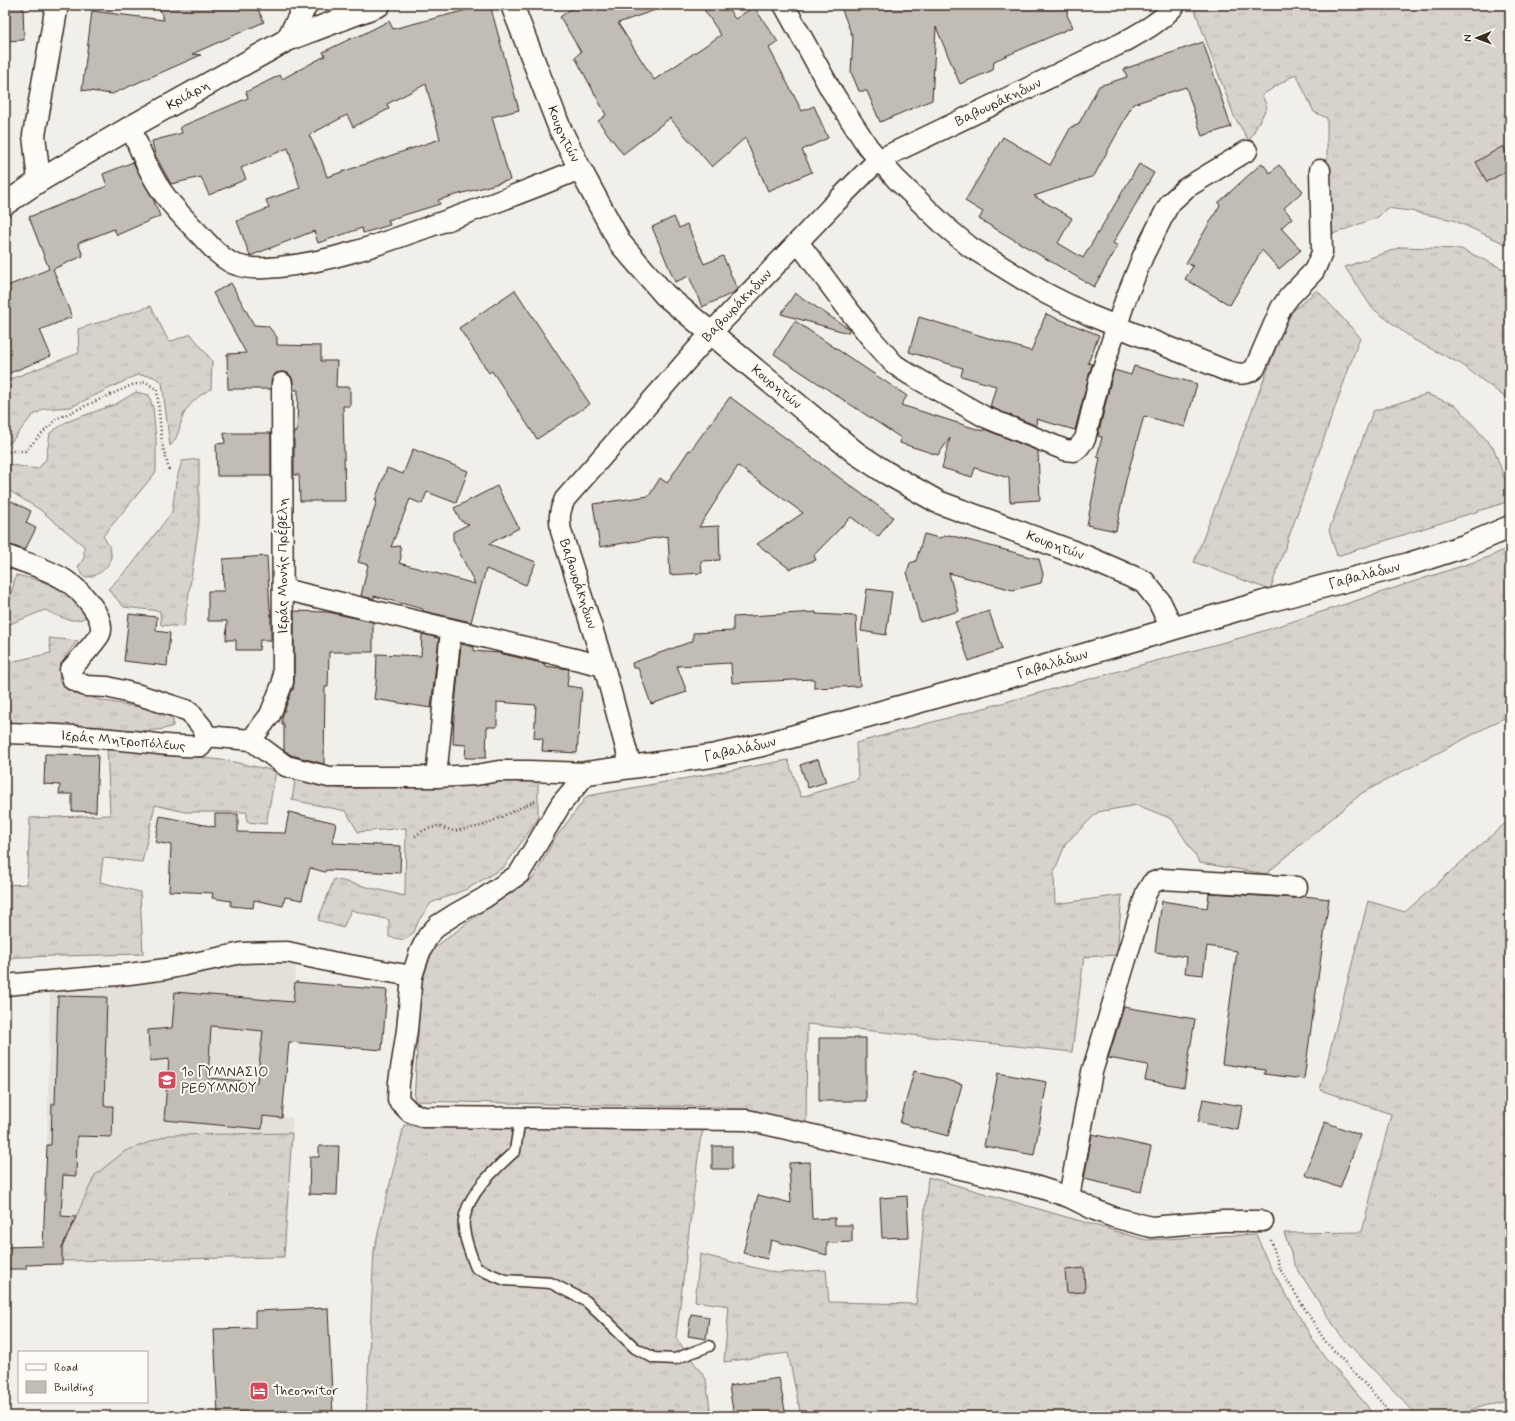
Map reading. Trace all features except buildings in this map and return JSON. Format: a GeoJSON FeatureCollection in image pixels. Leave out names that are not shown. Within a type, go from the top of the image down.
{"type":"FeatureCollection","features":[{"type":"Feature","properties":{"kind":"street"},"geometry":{"type":"LineString","coordinates":[[39,181],[34,135],[57,5]]}},
{"type":"Feature","properties":{"kind":"street"},"geometry":{"type":"LineString","coordinates":[[287,40],[306,5]]}},
{"type":"Feature","properties":{"kind":"street","name":"Κουρητών"},"geometry":{"type":"LineString","coordinates":[[512,5],[560,129],[580,169],[620,243],[665,295],[856,453],[885,472],[938,502],[1084,556],[1144,582],[1159,601],[1172,628]]}},
{"type":"Feature","properties":{"kind":"street"},"geometry":{"type":"LineString","coordinates":[[784,5],[846,116],[878,160],[946,227],[970,247],[1045,293],[1116,328],[1227,371],[1241,374],[1250,372],[1259,360],[1281,308],[1314,270],[1322,253],[1320,170]]}},
{"type":"Feature","properties":{"kind":"street","name":"Βαβουράκηδων"},"geometry":{"type":"LineString","coordinates":[[632,767],[604,666],[559,518],[560,510],[571,492],[711,334],[878,160],[1124,42],[1163,17],[1175,5]]}},
{"type":"Feature","properties":{"kind":"street","name":"Κριάρη"},"geometry":{"type":"LineString","coordinates":[[5,204],[39,181],[131,127],[287,40],[368,7]]}},
{"type":"Feature","properties":{"kind":"street"},"geometry":{"type":"LineString","coordinates":[[131,127],[141,154],[156,182],[177,211],[211,247],[228,261],[236,265],[250,268],[271,268],[305,263],[382,243],[482,208],[580,169]]}},
{"type":"Feature","properties":{"kind":"street"},"geometry":{"type":"LineString","coordinates":[[798,242],[847,308],[894,364],[986,417],[1065,450],[1074,451],[1085,439],[1100,377],[1125,300],[1161,217],[1171,202],[1186,188],[1247,151]]}},
{"type":"Feature","properties":{"kind":"street","name":"Ιεράς Μονής Πρέβελη"},"geometry":{"type":"LineString","coordinates":[[251,740],[270,715],[283,682],[282,384]]}},
{"type":"Feature","properties":{"kind":"street","name":"Γαβαλάδων"},"geometry":{"type":"LineString","coordinates":[[587,773],[711,756],[749,748],[1015,675],[1271,600],[1409,564],[1465,546],[1510,527]]}},
{"type":"Feature","properties":{"kind":"street","name":"Ιεράς Μητροπόλεως"},"geometry":{"type":"LineString","coordinates":[[5,555],[66,580],[93,606],[100,619],[100,633],[70,670],[73,680],[86,686],[107,687],[139,695],[189,711],[202,727],[206,736],[201,746],[184,748],[156,743],[86,736],[5,733]]}},
{"type":"Feature","properties":{"kind":"street"},"geometry":{"type":"LineString","coordinates":[[283,589],[604,666]]}},
{"type":"Feature","properties":{"kind":"street"},"geometry":{"type":"LineString","coordinates":[[436,777],[451,630]]}},
{"type":"Feature","properties":{"kind":"street"},"geometry":{"type":"LineString","coordinates":[[206,736],[251,740],[286,766],[330,777],[436,777],[476,775],[499,771],[587,773]]}},
{"type":"Feature","properties":{"kind":"street"},"geometry":{"type":"LineString","coordinates":[[587,773],[561,804],[519,874],[484,898],[438,925],[428,936],[420,952],[412,976],[407,1030],[399,1082],[398,1100],[410,1112],[423,1117],[747,1120],[1035,1186],[1069,1197],[1113,1217],[1151,1228],[1223,1221],[1263,1221]]}},
{"type":"Feature","properties":{"kind":"street"},"geometry":{"type":"LineString","coordinates":[[1069,1197],[1092,1072],[1146,893],[1152,883],[1162,879],[1297,888]]}},
{"type":"Feature","properties":{"kind":"street"},"geometry":{"type":"LineString","coordinates":[[5,985],[151,971],[242,953],[287,952],[332,962],[412,976]]}},
{"type":"Feature","properties":{"kind":"lane"},"geometry":{"type":"LineString","coordinates":[[520,1118],[515,1151],[491,1172],[471,1201],[464,1221],[467,1245],[476,1268],[505,1280],[551,1283],[586,1301],[635,1348],[654,1358],[675,1359],[709,1346]]}},
{"type":"Feature","properties":{"kind":"path"},"geometry":{"type":"LineString","coordinates":[[5,453],[12,451],[25,451],[56,419],[132,385],[146,382],[157,390],[162,443],[169,470]]}},
{"type":"Feature","properties":{"kind":"path"},"geometry":{"type":"LineString","coordinates":[[415,836],[424,830],[438,826],[454,831],[482,826],[520,809],[547,794],[561,804]]}},
{"type":"Feature","properties":{"kind":"path"},"geometry":{"type":"LineString","coordinates":[[1263,1221],[1280,1269],[1325,1341],[1392,1416]]}},
{"type":"Feature","properties":{"kind":"shaded area","name":"1ο ΓΥΜΝΑΣΙΟ ΡΕΘΥΜΝΟΥ"},"geometry":{"type":"Polygon","coordinates":[[[296,964],[282,1117],[292,1118],[292,1133],[169,1135],[95,1175],[62,1247],[43,1247],[47,1145],[50,989],[228,965],[296,964]]]}},
{"type":"Feature","properties":{"kind":"green space"},"geometry":{"type":"Polygon","coordinates":[[[1196,5],[1508,5],[1510,10],[1510,246],[1453,220],[1387,208],[1378,217],[1333,234],[1327,161],[1327,118],[1314,112],[1296,74],[1262,95],[1267,107],[1249,141],[1234,116],[1194,8],[1196,5]]]}},
{"type":"Feature","properties":{"kind":"green space"},"geometry":{"type":"Polygon","coordinates":[[[1401,247],[1461,249],[1510,272],[1510,408],[1506,398],[1461,364],[1414,340],[1372,308],[1345,267],[1401,247]]]}},
{"type":"Feature","properties":{"kind":"green space"},"geometry":{"type":"Polygon","coordinates":[[[1317,290],[1360,337],[1270,590],[1194,562],[1289,314],[1317,290]]]}},
{"type":"Feature","properties":{"kind":"green space"},"geometry":{"type":"Polygon","coordinates":[[[151,306],[169,342],[191,334],[212,361],[211,389],[196,399],[187,408],[178,434],[170,446],[162,382],[152,376],[137,375],[71,407],[44,409],[32,416],[11,442],[5,445],[5,381],[79,353],[78,329],[151,306]]]}},
{"type":"Feature","properties":{"kind":"green space"},"geometry":{"type":"Polygon","coordinates":[[[136,392],[149,395],[153,408],[156,439],[156,472],[103,536],[111,552],[111,559],[109,563],[98,574],[84,577],[78,567],[84,558],[84,546],[39,509],[5,488],[5,464],[38,469],[46,459],[50,433],[66,422],[116,404],[136,392]]]}},
{"type":"Feature","properties":{"kind":"green space"},"geometry":{"type":"Polygon","coordinates":[[[1427,394],[1457,406],[1494,449],[1510,494],[1510,501],[1337,556],[1329,530],[1373,411],[1427,394]]]}},
{"type":"Feature","properties":{"kind":"green space"},"geometry":{"type":"Polygon","coordinates":[[[199,459],[199,524],[184,627],[161,625],[160,611],[124,607],[108,589],[131,566],[172,512],[176,482],[182,461],[199,459]]]}},
{"type":"Feature","properties":{"kind":"green space"},"geometry":{"type":"Polygon","coordinates":[[[1510,547],[1510,716],[1362,793],[1266,874],[1200,863],[1172,819],[1137,805],[1098,812],[1066,843],[1054,872],[1055,904],[1122,895],[1117,955],[1084,957],[1072,1052],[807,1024],[806,1129],[720,1107],[414,1101],[421,984],[433,949],[479,914],[533,878],[554,840],[587,796],[788,760],[801,797],[858,779],[856,743],[1254,634],[1489,557],[1510,547]]]}},
{"type":"Feature","properties":{"kind":"green space"},"geometry":{"type":"Polygon","coordinates":[[[16,575],[37,580],[57,588],[73,599],[86,617],[71,620],[45,610],[5,626],[5,604],[9,602],[16,575]]]}},
{"type":"Feature","properties":{"kind":"green space"},"geometry":{"type":"Polygon","coordinates":[[[49,638],[78,641],[70,650],[65,659],[61,668],[59,680],[71,689],[99,700],[156,710],[173,718],[173,726],[165,729],[146,731],[74,726],[5,726],[5,663],[51,653],[49,638]]]}},
{"type":"Feature","properties":{"kind":"green space"},"geometry":{"type":"Polygon","coordinates":[[[107,746],[229,761],[276,771],[266,824],[247,822],[247,812],[185,812],[155,805],[142,862],[103,858],[100,882],[140,892],[143,954],[18,957],[5,959],[5,885],[27,884],[30,818],[110,815],[107,746]]]}},
{"type":"Feature","properties":{"kind":"green space"},"geometry":{"type":"Polygon","coordinates":[[[295,779],[342,789],[538,780],[538,819],[504,867],[467,889],[431,903],[419,920],[414,932],[405,940],[389,937],[389,920],[351,910],[343,928],[318,920],[334,879],[405,896],[406,828],[358,832],[346,811],[292,800],[295,779]]]}},
{"type":"Feature","properties":{"kind":"green space"},"geometry":{"type":"Polygon","coordinates":[[[1510,819],[1510,1399],[1449,1416],[1418,1416],[1340,1335],[1295,1265],[1284,1233],[1362,1232],[1391,1114],[1320,1090],[1368,901],[1405,912],[1510,819]]]}},
{"type":"Feature","properties":{"kind":"green space"},"geometry":{"type":"Polygon","coordinates":[[[404,1125],[704,1128],[700,1141],[676,1338],[706,1379],[711,1416],[366,1416],[374,1250],[404,1125]]]}},
{"type":"Feature","properties":{"kind":"green space"},"geometry":{"type":"Polygon","coordinates":[[[292,1133],[284,1257],[62,1261],[62,1247],[95,1175],[125,1151],[169,1135],[292,1133]]]}},
{"type":"Feature","properties":{"kind":"green space"},"geometry":{"type":"Polygon","coordinates":[[[928,1177],[1146,1240],[1256,1234],[1269,1265],[1319,1350],[1376,1416],[801,1416],[788,1353],[724,1362],[729,1306],[695,1301],[700,1254],[776,1273],[826,1270],[829,1302],[916,1304],[928,1177]]]}},
{"type":"Feature","properties":{"kind":"place","name":"1ο ΓΥΜΝΑΣΙΟ ΡΕΘΥΜΝΟΥ"},"geometry":{"type":"Point","coordinates":[167,1080]}},
{"type":"Feature","properties":{"kind":"place","name":"Theomitor"},"geometry":{"type":"Point","coordinates":[259,1391]}}]}
